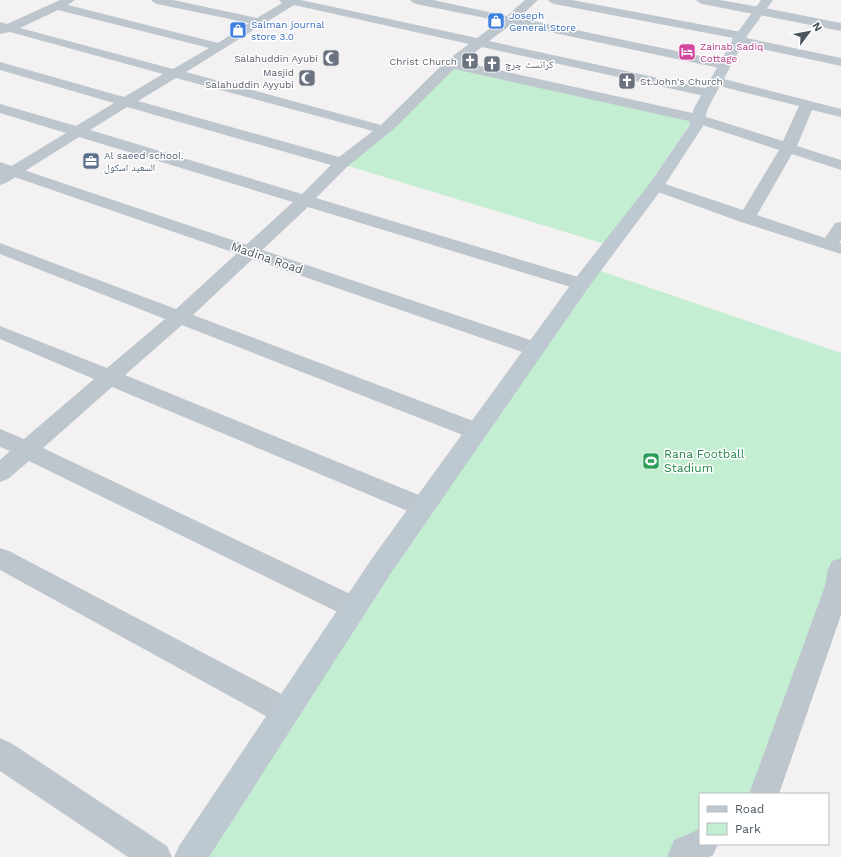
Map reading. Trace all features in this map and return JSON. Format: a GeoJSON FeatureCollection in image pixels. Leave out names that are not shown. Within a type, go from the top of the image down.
{"type":"FeatureCollection","features":[{"type":"Feature","properties":{"kind":"main road"},"geometry":{"type":"LineString","coordinates":[[190,857],[285,711],[423,507],[580,284],[656,186],[696,126],[697,118],[716,80],[740,38],[763,6]]}},
{"type":"Feature","properties":{"kind":"street"},"geometry":{"type":"LineString","coordinates":[[3,29],[69,0]]}},
{"type":"Feature","properties":{"kind":"street"},"geometry":{"type":"LineString","coordinates":[[158,0],[259,22]]}},
{"type":"Feature","properties":{"kind":"street"},"geometry":{"type":"LineString","coordinates":[[4,173],[173,73],[220,47],[290,0],[478,42],[716,80]]}},
{"type":"Feature","properties":{"kind":"street"},"geometry":{"type":"LineString","coordinates":[[416,0],[509,20],[716,80],[807,104],[839,109]]}},
{"type":"Feature","properties":{"kind":"street"},"geometry":{"type":"LineString","coordinates":[[0,473],[179,317],[306,200],[342,163],[389,126],[451,64],[478,42],[509,20],[532,0]]}},
{"type":"Feature","properties":{"kind":"street"},"geometry":{"type":"LineString","coordinates":[[554,0],[740,38],[841,62]]}},
{"type":"Feature","properties":{"kind":"street"},"geometry":{"type":"LineString","coordinates":[[702,0],[763,6],[841,27]]}},
{"type":"Feature","properties":{"kind":"street"},"geometry":{"type":"LineString","coordinates":[[56,6],[220,47]]}},
{"type":"Feature","properties":{"kind":"street"},"geometry":{"type":"LineString","coordinates":[[3,29],[384,130]]}},
{"type":"Feature","properties":{"kind":"street"},"geometry":{"type":"LineString","coordinates":[[451,64],[697,118],[841,165]]}},
{"type":"Feature","properties":{"kind":"street"},"geometry":{"type":"LineString","coordinates":[[0,66],[342,163]]}},
{"type":"Feature","properties":{"kind":"street"},"geometry":{"type":"LineString","coordinates":[[747,218],[788,148],[807,104]]}},
{"type":"Feature","properties":{"kind":"street"},"geometry":{"type":"LineString","coordinates":[[0,108],[580,284]]}},
{"type":"Feature","properties":{"kind":"street","name":"Madina Road"},"geometry":{"type":"LineString","coordinates":[[4,173],[248,252],[535,349]]}},
{"type":"Feature","properties":{"kind":"street"},"geometry":{"type":"LineString","coordinates":[[656,186],[835,247],[841,227]]}},
{"type":"Feature","properties":{"kind":"street"},"geometry":{"type":"LineString","coordinates":[[0,248],[476,431]]}},
{"type":"Feature","properties":{"kind":"street"},"geometry":{"type":"LineString","coordinates":[[0,332],[423,507]]}},
{"type":"Feature","properties":{"kind":"street"},"geometry":{"type":"LineString","coordinates":[[0,437],[354,608]]}},
{"type":"Feature","properties":{"kind":"street"},"geometry":{"type":"LineString","coordinates":[[0,558],[285,711]]}},
{"type":"Feature","properties":{"kind":"street"},"geometry":{"type":"LineString","coordinates":[[764,793],[840,581]]}},
{"type":"Feature","properties":{"kind":"street"},"geometry":{"type":"LineString","coordinates":[[0,752],[156,857]]}},
{"type":"Feature","properties":{"kind":"green space"},"geometry":{"type":"Polygon","coordinates":[[[454,69],[692,121],[608,245],[345,165],[454,69]]]}},
{"type":"Feature","properties":{"kind":"green space","name":"Rana Football Stadium"},"geometry":{"type":"Polygon","coordinates":[[[592,268],[841,353],[841,569],[764,793],[699,793],[699,845],[683,857],[192,857],[592,268]]]}},
{"type":"Feature","properties":{"kind":"place","name":"Joseph General Store"},"geometry":{"type":"Point","coordinates":[496,21]}},
{"type":"Feature","properties":{"kind":"place","name":"Salman journal store 3.0"},"geometry":{"type":"Point","coordinates":[238,30]}},
{"type":"Feature","properties":{"kind":"place","name":"Zainab Sadiq Cottage"},"geometry":{"type":"Point","coordinates":[687,52]}},
{"type":"Feature","properties":{"kind":"place","name":"Salahuddin Ayubi"},"geometry":{"type":"Point","coordinates":[331,58]}},
{"type":"Feature","properties":{"kind":"place","name":"Christ Church"},"geometry":{"type":"Point","coordinates":[470,61]}},
{"type":"Feature","properties":{"kind":"place","name":"کرائسٹ چرچ"},"geometry":{"type":"Point","coordinates":[492,64]}},
{"type":"Feature","properties":{"kind":"place","name":"Masjid Salahuddin Ayyubi"},"geometry":{"type":"Point","coordinates":[307,78]}},
{"type":"Feature","properties":{"kind":"place","name":"St.John's Church"},"geometry":{"type":"Point","coordinates":[627,81]}},
{"type":"Feature","properties":{"kind":"place","name":"Al saeed school۔ السعید اسکول"},"geometry":{"type":"Point","coordinates":[91,161]}},
{"type":"Feature","properties":{"kind":"place","name":"Rana Football Stadium"},"geometry":{"type":"Point","coordinates":[651,461]}}]}
